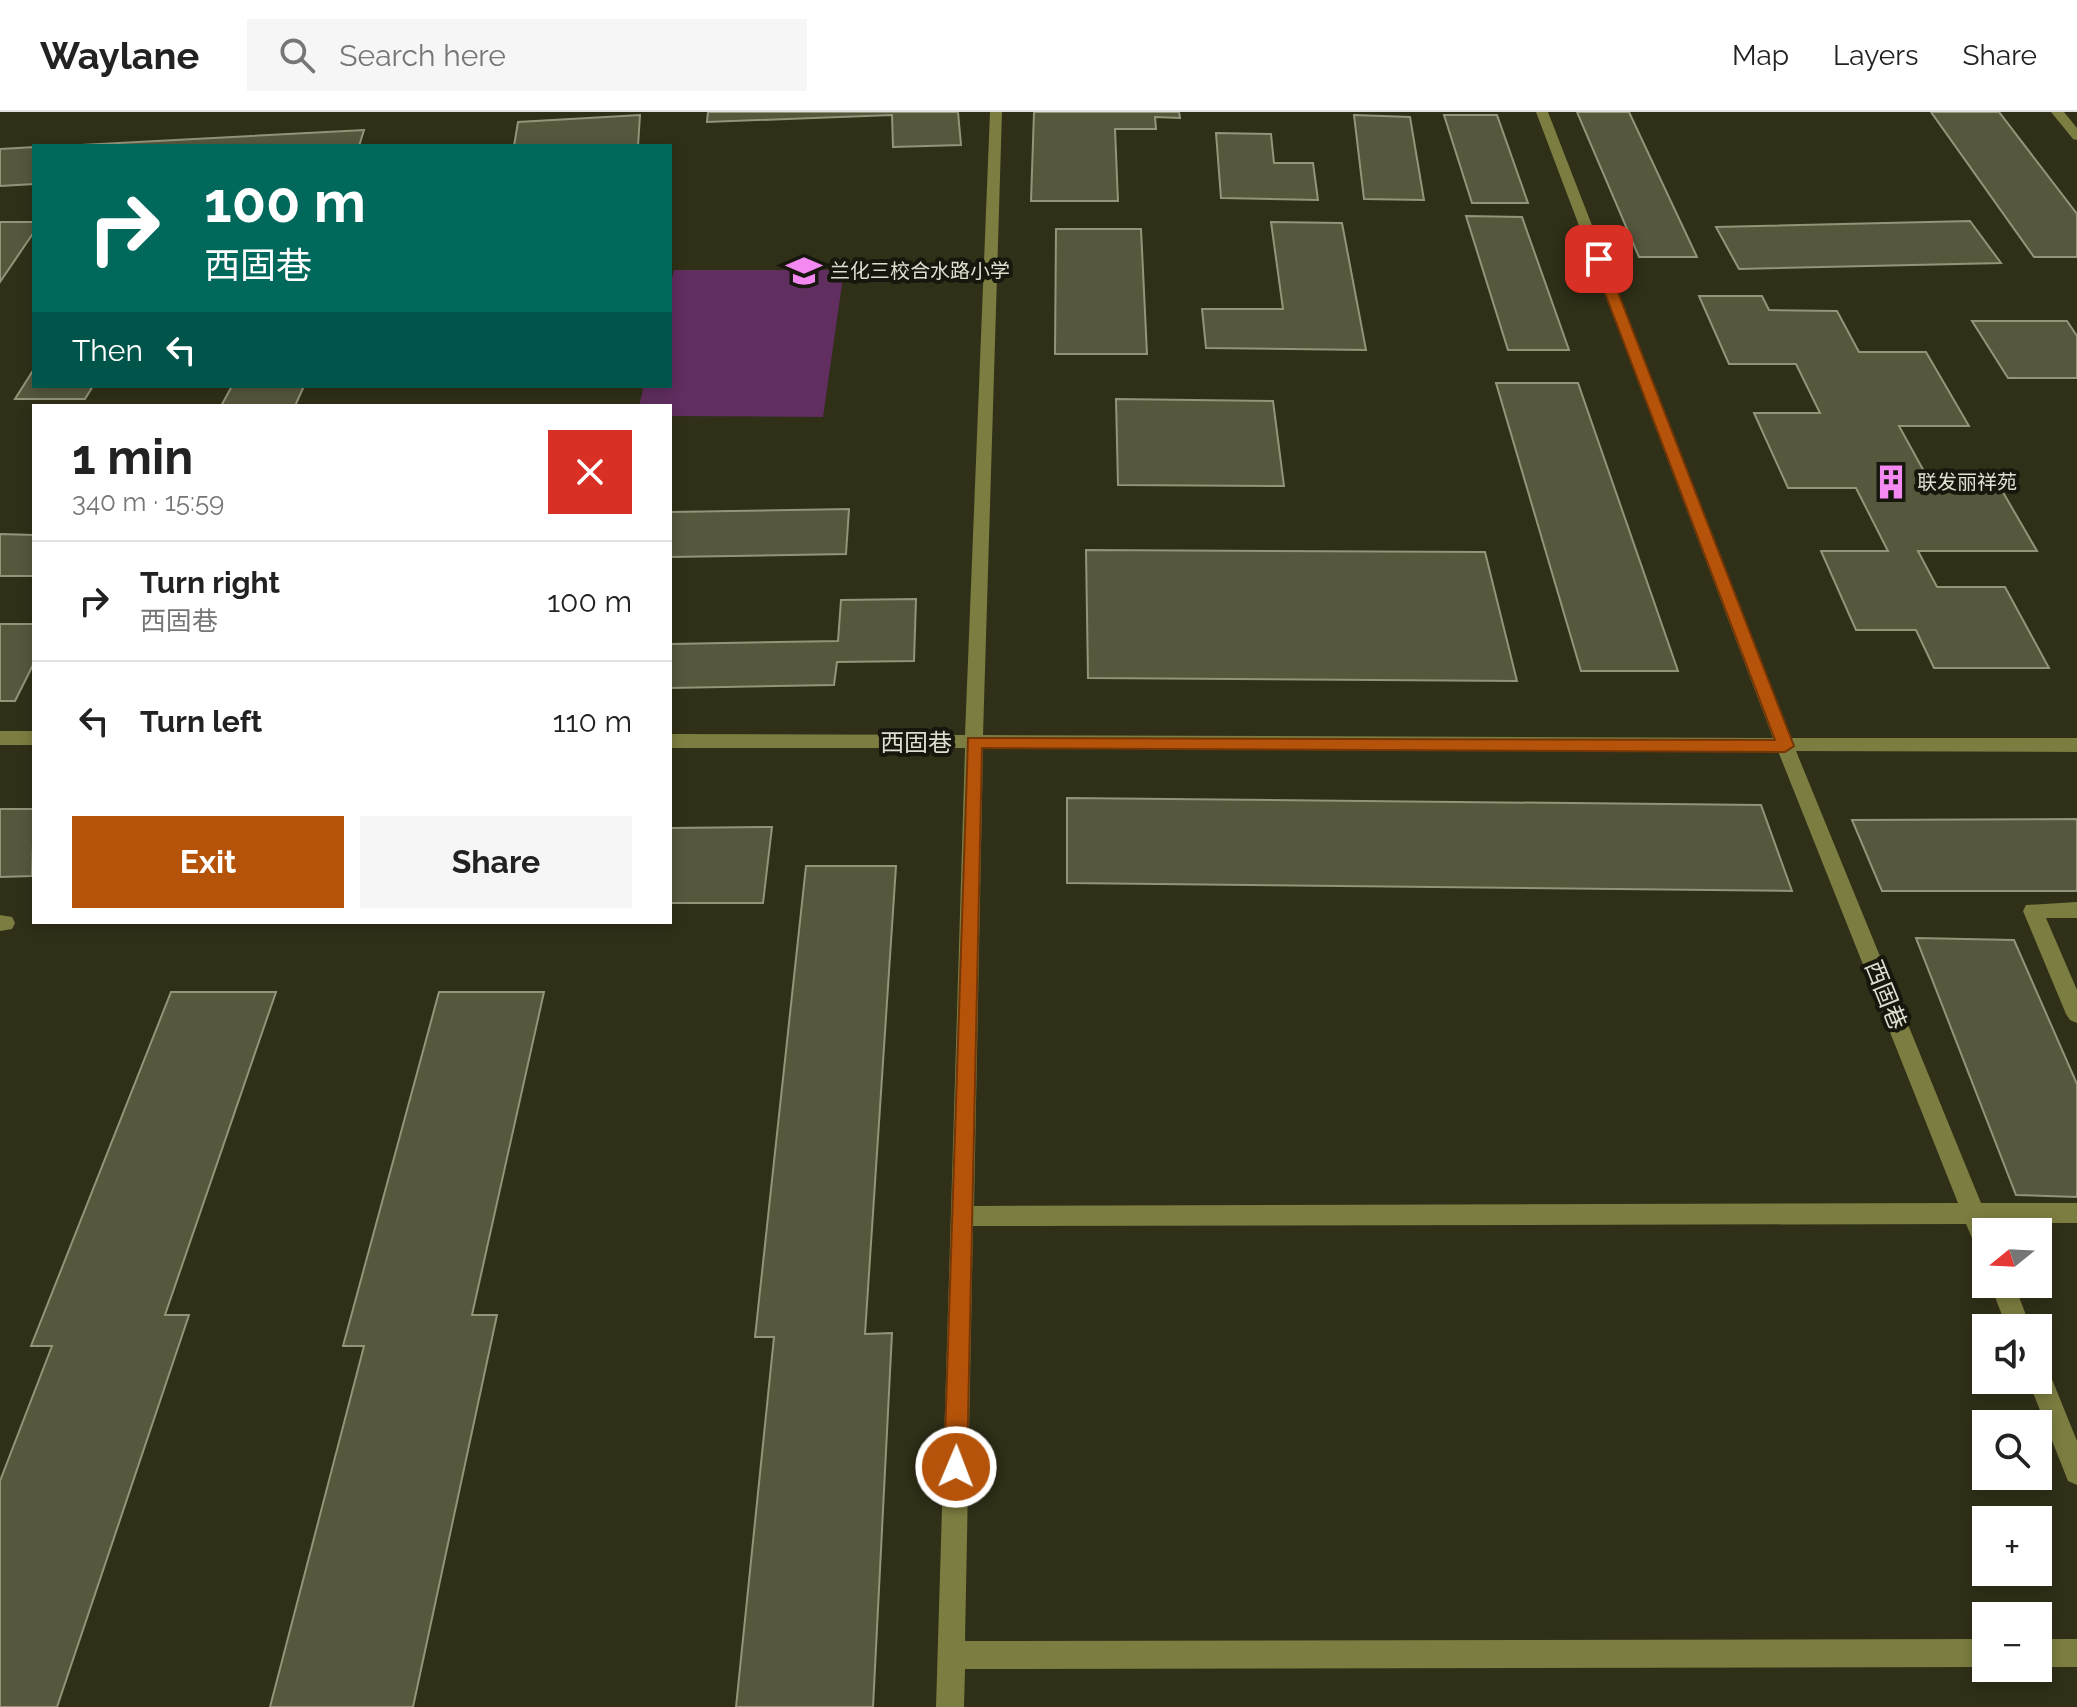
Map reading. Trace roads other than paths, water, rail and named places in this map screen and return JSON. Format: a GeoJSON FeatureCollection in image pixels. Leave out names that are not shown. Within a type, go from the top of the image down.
{"type":"FeatureCollection","features":[{"type":"Feature","properties":{"kind":"street"},"geometry":{"type":"LineString","coordinates":[[950,1707],[974,742],[996,112]]}},
{"type":"Feature","properties":{"kind":"street"},"geometry":{"type":"LineString","coordinates":[[1542,112],[1785,746]]}},
{"type":"Feature","properties":{"kind":"street"},"geometry":{"type":"LineString","coordinates":[[2057,112],[2077,136]]}},
{"type":"Feature","properties":{"kind":"street"},"geometry":{"type":"LineString","coordinates":[[0,738],[32,738]]}},
{"type":"Feature","properties":{"kind":"street","name":"西固巷"},"geometry":{"type":"LineString","coordinates":[[672,741],[2077,745]]}},
{"type":"Feature","properties":{"kind":"street","name":"西固巷"},"geometry":{"type":"LineString","coordinates":[[1785,746],[1975,1218]]}},
{"type":"Feature","properties":{"kind":"street"},"geometry":{"type":"LineString","coordinates":[[2077,910],[2033,911],[2077,1014]]}},
{"type":"Feature","properties":{"kind":"street"},"geometry":{"type":"LineString","coordinates":[[962,1216],[2077,1213]]}},
{"type":"Feature","properties":{"kind":"street"},"geometry":{"type":"LineString","coordinates":[[2046,1394],[2077,1472]]}},
{"type":"Feature","properties":{"kind":"street"},"geometry":{"type":"LineString","coordinates":[[951,1655],[1972,1653]]}},
{"type":"Feature","properties":{"kind":"street"},"geometry":{"type":"LineString","coordinates":[[2052,1653],[2077,1653]]}},
{"type":"Feature","properties":{"kind":"place","name":"兰化三校合水路小学"},"geometry":{"type":"Point","coordinates":[804,271]}},
{"type":"Feature","properties":{"kind":"place","name":"联发丽祥苑"},"geometry":{"type":"Point","coordinates":[1891,482]}}]}
